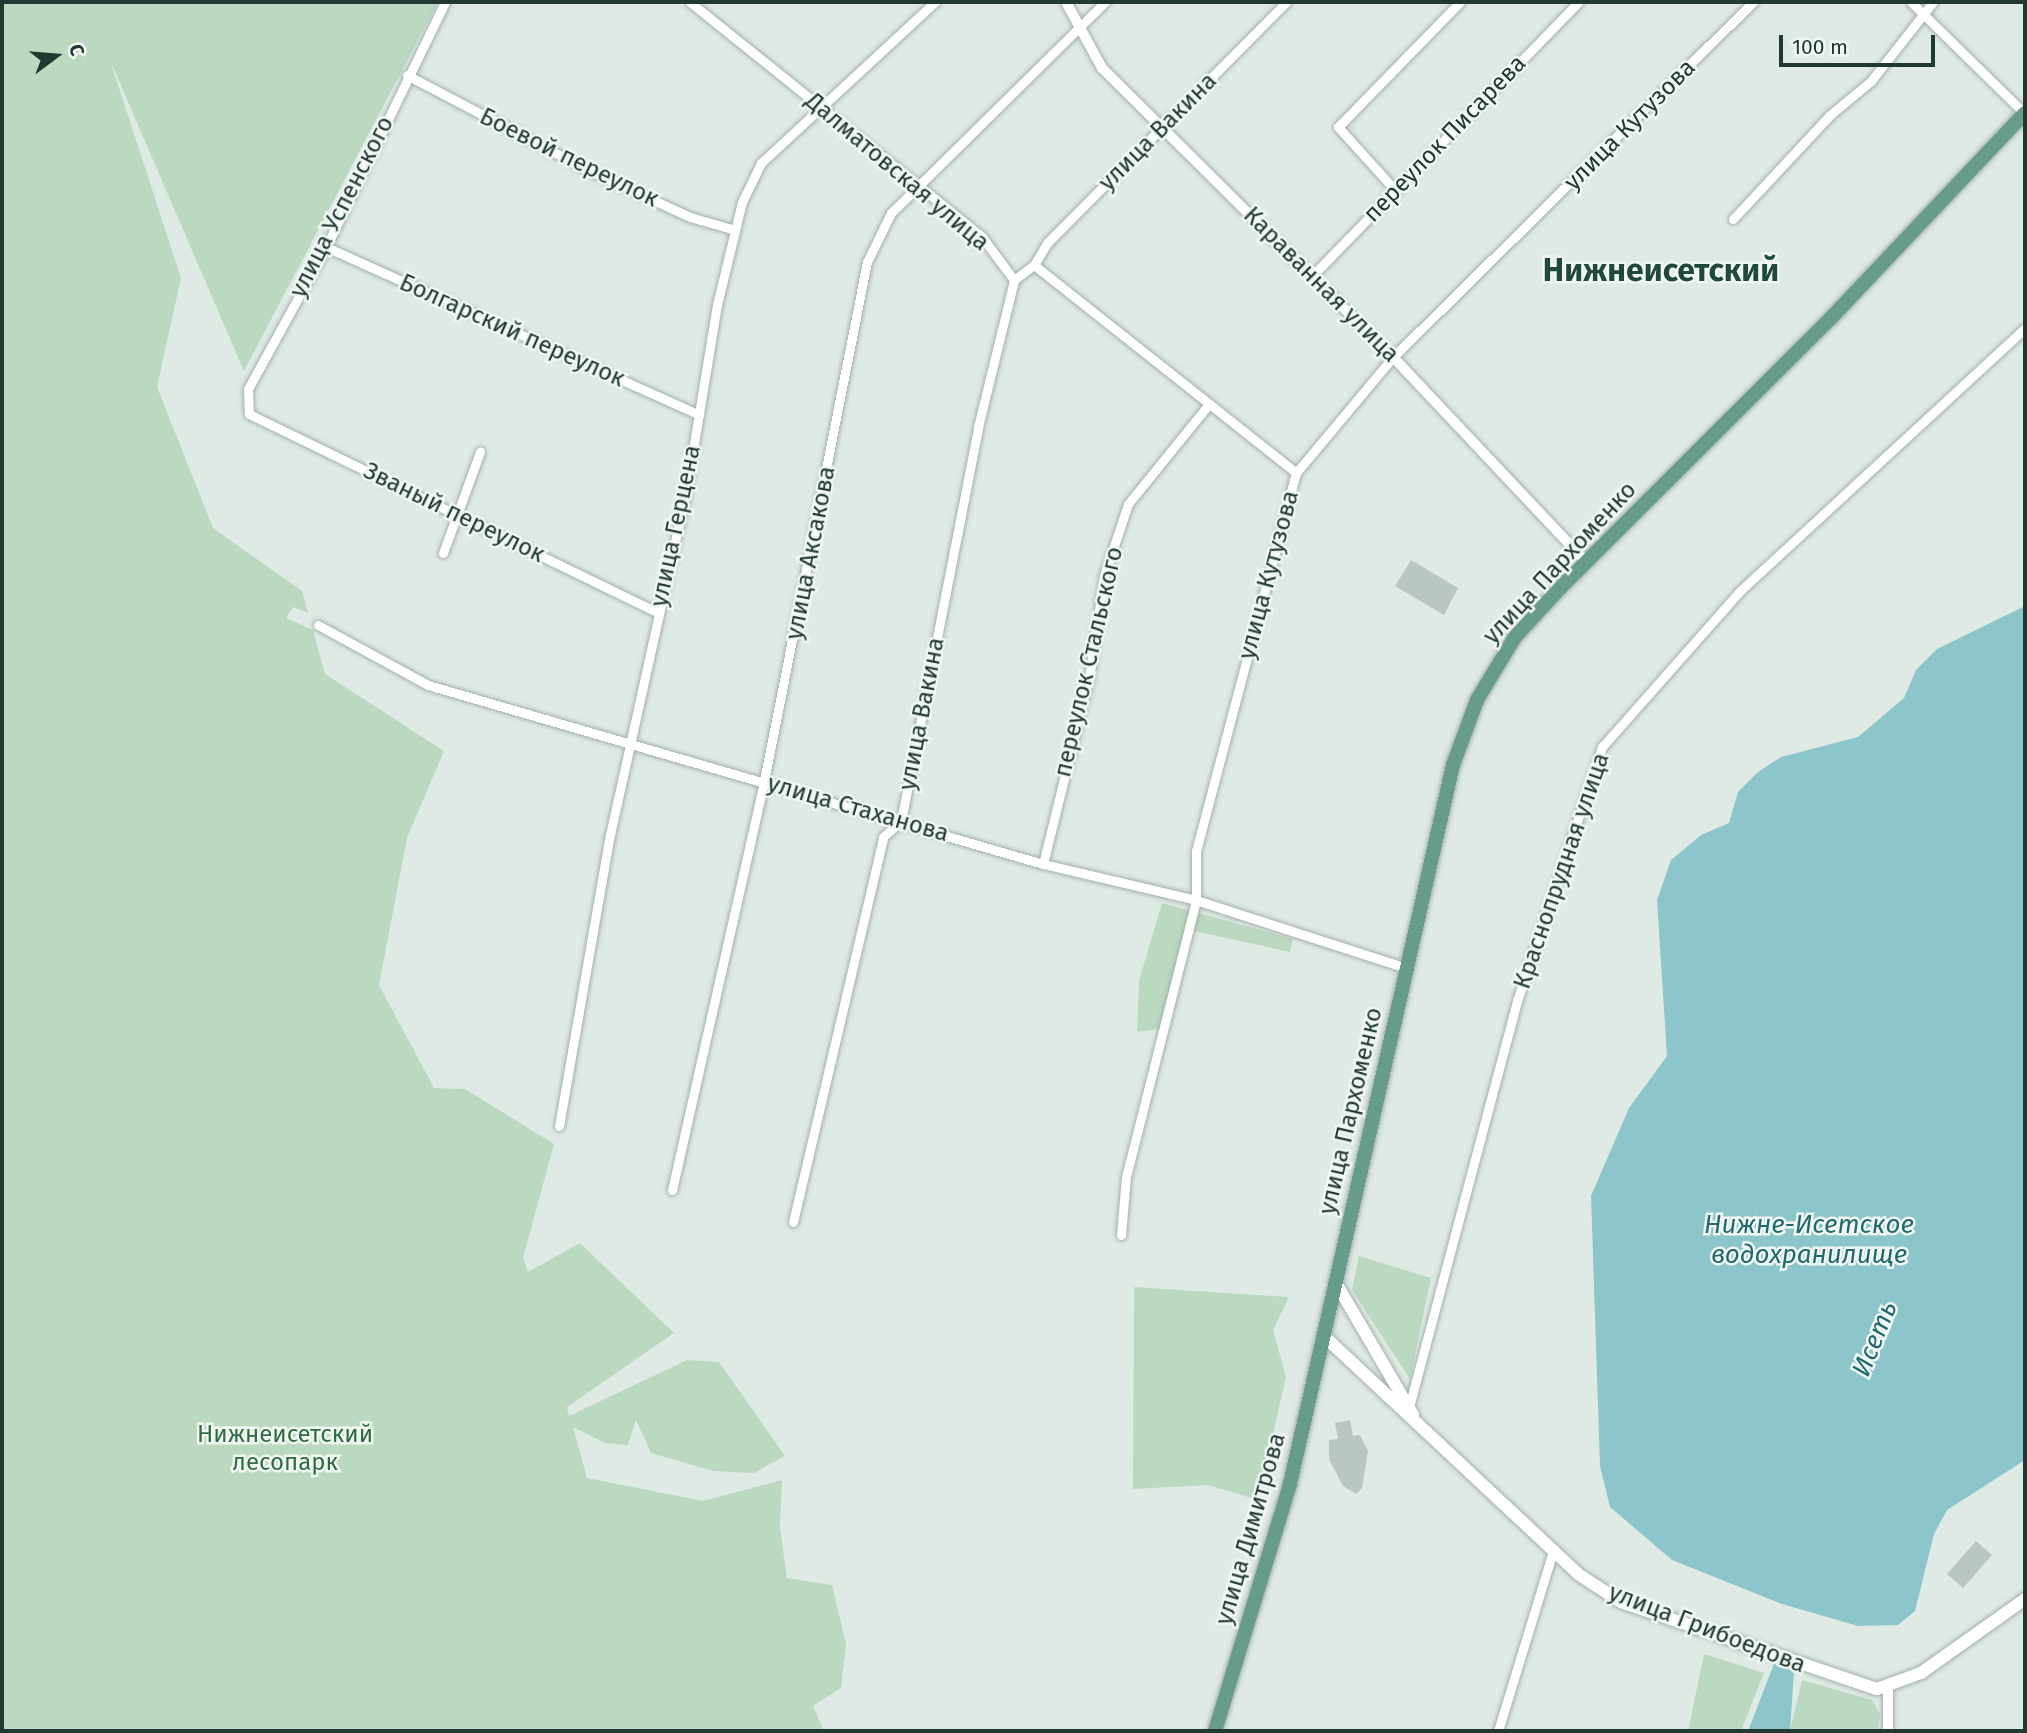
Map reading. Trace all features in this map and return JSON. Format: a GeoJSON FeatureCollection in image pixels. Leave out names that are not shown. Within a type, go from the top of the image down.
{"type":"FeatureCollection","features":[{"type":"Feature","properties":{"kind":"main road","name":"улица Пархоменко"},"geometry":{"type":"LineString","coordinates":[[1326,1338],[1336,1283],[1453,765],[1477,700],[1515,637],[1586,562],[1831,318],[2025,114]]}},
{"type":"Feature","properties":{"kind":"main road","name":"улица Грибоедова"},"geometry":{"type":"LineString","coordinates":[[1336,1283],[1421,1427]]}},
{"type":"Feature","properties":{"kind":"main road","name":"улица Грибоедова"},"geometry":{"type":"LineString","coordinates":[[1326,1338],[1553,1551],[1621,1602],[1809,1668],[1888,1688]]}},
{"type":"Feature","properties":{"kind":"main road","name":"улица Димитрова"},"geometry":{"type":"LineString","coordinates":[[1215,1731],[1290,1484],[1326,1338]]}},
{"type":"Feature","properties":{"kind":"main road"},"geometry":{"type":"LineString","coordinates":[[1888,1688],[1922,1673],[2025,1599]]}},
{"type":"Feature","properties":{"kind":"street","name":"улица Успенского"},"geometry":{"type":"LineString","coordinates":[[248,414],[248,389],[326,247],[407,75],[445,2]]}},
{"type":"Feature","properties":{"kind":"street","name":"Далматовская улица"},"geometry":{"type":"LineString","coordinates":[[690,2],[982,237],[1014,280]]}},
{"type":"Feature","properties":{"kind":"street","name":"улица Герцена"},"geometry":{"type":"LineString","coordinates":[[559,1126],[629,743],[659,613],[735,230],[761,163],[935,2]]}},
{"type":"Feature","properties":{"kind":"street","name":"Караванная улица"},"geometry":{"type":"LineString","coordinates":[[1066,2],[1102,68],[1393,357],[1586,562]]}},
{"type":"Feature","properties":{"kind":"street","name":"улица Аксакова"},"geometry":{"type":"LineString","coordinates":[[672,1190],[764,781],[867,262],[891,213],[1105,2]]}},
{"type":"Feature","properties":{"kind":"street","name":"улица Вакина"},"geometry":{"type":"LineString","coordinates":[[1034,265],[1048,242],[1164,129],[1286,2]]}},
{"type":"Feature","properties":{"kind":"street"},"geometry":{"type":"LineString","coordinates":[[1395,190],[1338,127],[1460,2]]}},
{"type":"Feature","properties":{"kind":"street","name":"переулок Писарева"},"geometry":{"type":"LineString","coordinates":[[1312,276],[1578,2]]}},
{"type":"Feature","properties":{"kind":"street","name":"улица Кутузова"},"geometry":{"type":"LineString","coordinates":[[1121,1235],[1126,1177],[1196,900],[1196,851],[1296,473],[1393,357],[1753,2]]}},
{"type":"Feature","properties":{"kind":"street"},"geometry":{"type":"LineString","coordinates":[[1911,2],[2025,114]]}},
{"type":"Feature","properties":{"kind":"street"},"geometry":{"type":"LineString","coordinates":[[1733,219],[1830,115],[1871,81],[1933,2]]}},
{"type":"Feature","properties":{"kind":"street","name":"Боевой переулок"},"geometry":{"type":"LineString","coordinates":[[407,75],[589,170],[690,217],[735,230]]}},
{"type":"Feature","properties":{"kind":"street","name":"Болгарский переулок"},"geometry":{"type":"LineString","coordinates":[[326,247],[699,415]]}},
{"type":"Feature","properties":{"kind":"street"},"geometry":{"type":"LineString","coordinates":[[1014,280],[1034,265],[1296,473]]}},
{"type":"Feature","properties":{"kind":"street","name":"улица Вакина"},"geometry":{"type":"LineString","coordinates":[[793,1222],[883,837],[901,821],[978,427],[1014,280]]}},
{"type":"Feature","properties":{"kind":"street","name":"Краснопрудная улица"},"geometry":{"type":"LineString","coordinates":[[1409,1407],[1517,1001],[1602,747],[1740,591],[2025,328]]}},
{"type":"Feature","properties":{"kind":"street","name":"переулок Стальского"},"geometry":{"type":"LineString","coordinates":[[1043,864],[1090,672],[1104,576],[1128,504],[1209,404]]}},
{"type":"Feature","properties":{"kind":"street","name":"Званый переулок"},"geometry":{"type":"LineString","coordinates":[[248,414],[659,613]]}},
{"type":"Feature","properties":{"kind":"street"},"geometry":{"type":"LineString","coordinates":[[443,552],[455,513],[480,452]]}},
{"type":"Feature","properties":{"kind":"street","name":"улица Стаханова"},"geometry":{"type":"LineString","coordinates":[[318,625],[428,685],[1043,864],[1196,900],[1407,968]]}},
{"type":"Feature","properties":{"kind":"street"},"geometry":{"type":"LineString","coordinates":[[1498,1731],[1553,1551]]}},
{"type":"Feature","properties":{"kind":"street"},"geometry":{"type":"LineString","coordinates":[[1888,1688],[1888,1731]]}},
{"type":"Feature","properties":{"kind":"green space","name":"Нижнеисетский лесопарк"},"geometry":{"type":"Polygon","coordinates":[[[2,2],[438,2],[244,371],[110,60],[181,278],[157,387],[213,528],[302,591],[308,613],[293,607],[286,618],[313,630],[325,674],[444,751],[407,838],[379,985],[434,1088],[465,1089],[554,1144],[523,1258],[528,1272],[580,1243],[674,1333],[567,1407],[569,1416],[687,1360],[719,1362],[785,1456],[754,1473],[713,1471],[651,1453],[636,1420],[628,1445],[605,1443],[573,1427],[587,1478],[703,1501],[782,1480],[780,1528],[787,1578],[832,1585],[846,1644],[841,1688],[813,1706],[824,1731],[2,1731],[2,2]]]}},
{"type":"Feature","properties":{"kind":"green space"},"geometry":{"type":"Polygon","coordinates":[[[1162,903],[1293,939],[1290,952],[1194,931],[1159,1029],[1137,1032],[1139,981],[1162,903]]]}},
{"type":"Feature","properties":{"kind":"green space"},"geometry":{"type":"Polygon","coordinates":[[[1359,1256],[1431,1278],[1410,1379],[1352,1290],[1359,1256]]]}},
{"type":"Feature","properties":{"kind":"green space"},"geometry":{"type":"Polygon","coordinates":[[[1134,1287],[1289,1297],[1273,1330],[1286,1377],[1258,1500],[1208,1485],[1133,1489],[1134,1287]]]}},
{"type":"Feature","properties":{"kind":"green space"},"geometry":{"type":"Polygon","coordinates":[[[1704,1654],[1764,1673],[1741,1731],[1688,1731],[1704,1654]]]}},
{"type":"Feature","properties":{"kind":"green space"},"geometry":{"type":"Polygon","coordinates":[[[1802,1680],[1872,1700],[1880,1714],[1878,1731],[1790,1731],[1802,1680]]]}},
{"type":"Feature","properties":{"kind":"water","name":"Нижне-Исетское водохранилище"},"geometry":{"type":"Polygon","coordinates":[[[2025,606],[2025,1460],[1947,1510],[1934,1534],[1915,1611],[1898,1625],[1858,1626],[1782,1604],[1672,1560],[1610,1507],[1600,1466],[1591,1196],[1629,1108],[1667,1056],[1657,900],[1671,860],[1701,835],[1729,823],[1738,792],[1758,772],[1781,757],[1858,737],[1904,698],[1916,670],[1937,649],[2025,606]]]}},
{"type":"Feature","properties":{"kind":"water"},"geometry":{"type":"Polygon","coordinates":[[[1774,1664],[1794,1671],[1790,1731],[1748,1731],[1774,1664]]]}},
{"type":"Feature","properties":{"kind":"building"},"geometry":{"type":"Polygon","coordinates":[[[1411,560],[1458,588],[1444,615],[1395,586],[1411,560]]]}},
{"type":"Feature","properties":{"kind":"building"},"geometry":{"type":"Polygon","coordinates":[[[1350,1420],[1353,1436],[1360,1435],[1368,1451],[1362,1488],[1356,1494],[1343,1486],[1329,1459],[1329,1440],[1338,1439],[1335,1423],[1350,1420]]]}},
{"type":"Feature","properties":{"kind":"building"},"geometry":{"type":"Polygon","coordinates":[[[1976,1541],[1992,1555],[1963,1588],[1947,1574],[1976,1541]]]}},
{"type":"Feature","properties":{"kind":"district","name":"Нижнеисетский"},"geometry":{"type":"Point","coordinates":[1661,270]}},
{"type":"Feature","properties":{"kind":"water label","name":"Исеть"},"geometry":{"type":"Point","coordinates":[1875,1339]}}]}
